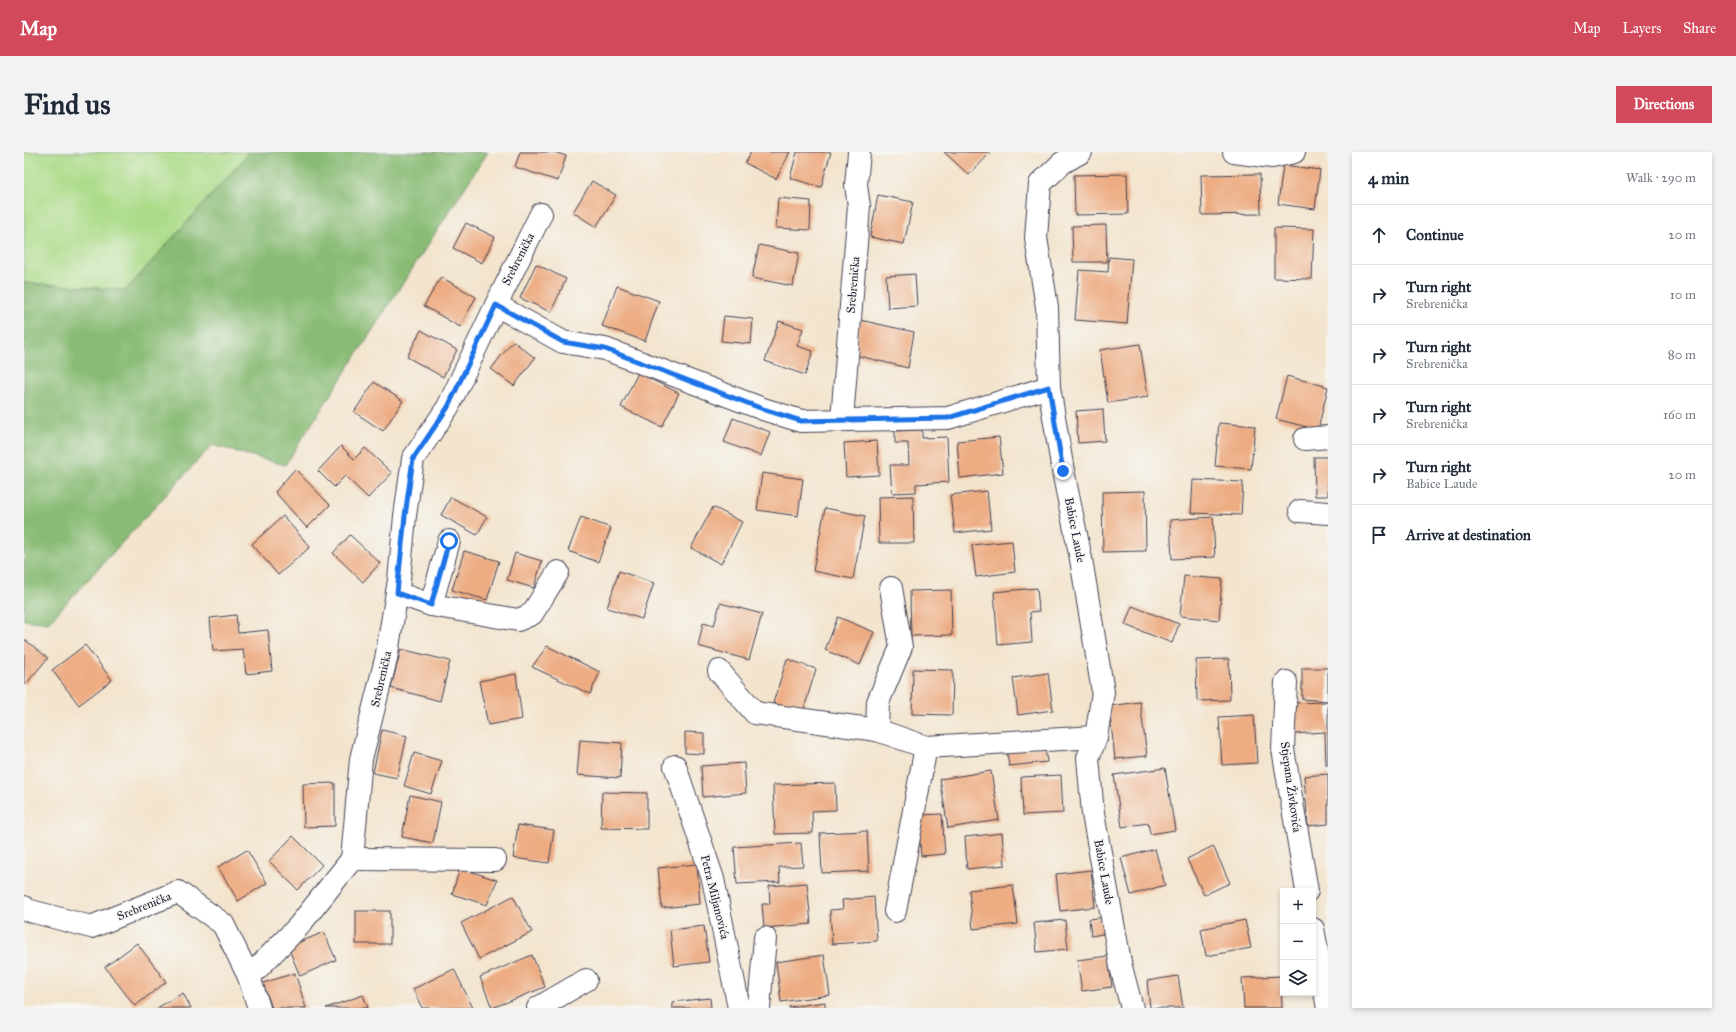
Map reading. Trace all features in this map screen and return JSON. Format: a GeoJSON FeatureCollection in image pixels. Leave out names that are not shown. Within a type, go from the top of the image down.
{"type":"FeatureCollection","features":[{"type":"Feature","properties":{"kind":"street","name":"Srebrenička"},"geometry":{"type":"LineString","coordinates":[[842,419],[859,206],[856,185],[859,152]]}},
{"type":"Feature","properties":{"kind":"street","name":"Babice Laude"},"geometry":{"type":"LineString","coordinates":[[1081,152],[1062,163],[1040,184],[1036,238],[1047,306],[1049,387],[1063,471],[1082,559],[1103,692],[1096,736],[1088,758],[1093,814],[1121,967],[1132,1008]]}},
{"type":"Feature","properties":{"kind":"street"},"geometry":{"type":"LineString","coordinates":[[1234,152],[1272,157],[1294,152]]}},
{"type":"Feature","properties":{"kind":"street","name":"Srebrenička"},"geometry":{"type":"LineString","coordinates":[[352,859],[361,759],[386,659],[397,593],[413,459],[448,407],[541,214]]}},
{"type":"Feature","properties":{"kind":"street"},"geometry":{"type":"LineString","coordinates":[[496,305],[563,342],[605,349],[763,409],[801,421],[948,418],[1049,387]]}},
{"type":"Feature","properties":{"kind":"street"},"geometry":{"type":"LineString","coordinates":[[1305,439],[1328,438]]}},
{"type":"Feature","properties":{"kind":"street"},"geometry":{"type":"LineString","coordinates":[[1300,511],[1328,513]]}},
{"type":"Feature","properties":{"kind":"street"},"geometry":{"type":"LineString","coordinates":[[431,605],[449,541]]}},
{"type":"Feature","properties":{"kind":"street"},"geometry":{"type":"LineString","coordinates":[[397,593],[431,605],[518,620],[532,614],[558,572]]}},
{"type":"Feature","properties":{"kind":"street"},"geometry":{"type":"LineString","coordinates":[[877,730],[878,702],[901,647],[891,588]]}},
{"type":"Feature","properties":{"kind":"street"},"geometry":{"type":"LineString","coordinates":[[719,672],[755,713],[877,730],[926,747],[1096,736]]}},
{"type":"Feature","properties":{"kind":"street","name":"Stjepana Živkovića"},"geometry":{"type":"LineString","coordinates":[[1286,682],[1283,749],[1306,888]]}},
{"type":"Feature","properties":{"kind":"street"},"geometry":{"type":"LineString","coordinates":[[895,911],[926,747]]}},
{"type":"Feature","properties":{"kind":"street","name":"Petra Miljanovića"},"geometry":{"type":"LineString","coordinates":[[675,766],[713,879],[739,1008]]}},
{"type":"Feature","properties":{"kind":"street"},"geometry":{"type":"LineString","coordinates":[[249,977],[298,928],[352,859],[495,860]]}},
{"type":"Feature","properties":{"kind":"street","name":"Srebrenička"},"geometry":{"type":"LineString","coordinates":[[24,907],[27,910],[91,927],[178,892],[223,924],[249,977],[259,1008]]}},
{"type":"Feature","properties":{"kind":"street"},"geometry":{"type":"LineString","coordinates":[[760,1008],[765,938]]}},
{"type":"Feature","properties":{"kind":"street"},"geometry":{"type":"LineString","coordinates":[[1316,945],[1328,1008]]}},
{"type":"Feature","properties":{"kind":"street"},"geometry":{"type":"LineString","coordinates":[[538,1008],[586,980]]}},
{"type":"Feature","properties":{"kind":"green space"},"geometry":{"type":"Polygon","coordinates":[[[24,152],[250,152],[126,290],[24,283],[24,152]]]}},
{"type":"Feature","properties":{"kind":"green space"},"geometry":{"type":"Polygon","coordinates":[[[250,152],[488,152],[285,465],[212,445],[48,623],[24,620],[24,283],[126,290],[250,152]]]}},
{"type":"Feature","properties":{"kind":"building"},"geometry":{"type":"Polygon","coordinates":[[[520,152],[554,152],[566,156],[558,181],[515,167],[520,152]]]}},
{"type":"Feature","properties":{"kind":"building"},"geometry":{"type":"Polygon","coordinates":[[[751,152],[790,152],[776,179],[745,163],[751,152]]]}},
{"type":"Feature","properties":{"kind":"building"},"geometry":{"type":"Polygon","coordinates":[[[797,152],[831,152],[821,187],[790,178],[797,152]]]}},
{"type":"Feature","properties":{"kind":"building"},"geometry":{"type":"Polygon","coordinates":[[[944,152],[989,152],[990,153],[969,175],[944,152]]]}},
{"type":"Feature","properties":{"kind":"building"},"geometry":{"type":"Polygon","coordinates":[[[1283,165],[1320,170],[1315,209],[1278,204],[1283,165]]]}},
{"type":"Feature","properties":{"kind":"building"},"geometry":{"type":"Polygon","coordinates":[[[1127,174],[1128,214],[1075,215],[1074,175],[1127,174]]]}},
{"type":"Feature","properties":{"kind":"building"},"geometry":{"type":"Polygon","coordinates":[[[1260,174],[1261,214],[1202,215],[1201,175],[1260,174]]]}},
{"type":"Feature","properties":{"kind":"building"},"geometry":{"type":"Polygon","coordinates":[[[592,181],[616,195],[596,227],[573,212],[592,181]]]}},
{"type":"Feature","properties":{"kind":"building"},"geometry":{"type":"Polygon","coordinates":[[[878,195],[913,202],[904,244],[870,237],[878,195]]]}},
{"type":"Feature","properties":{"kind":"building"},"geometry":{"type":"Polygon","coordinates":[[[778,198],[811,201],[810,230],[776,228],[778,198]]]}},
{"type":"Feature","properties":{"kind":"building"},"geometry":{"type":"Polygon","coordinates":[[[466,223],[495,237],[482,263],[453,248],[466,223]]]}},
{"type":"Feature","properties":{"kind":"building"},"geometry":{"type":"Polygon","coordinates":[[[1106,225],[1107,262],[1073,262],[1072,226],[1106,225]]]}},
{"type":"Feature","properties":{"kind":"building"},"geometry":{"type":"Polygon","coordinates":[[[1274,228],[1314,229],[1312,279],[1274,278],[1274,228]]]}},
{"type":"Feature","properties":{"kind":"building"},"geometry":{"type":"Polygon","coordinates":[[[759,245],[799,253],[793,286],[752,278],[759,245]]]}},
{"type":"Feature","properties":{"kind":"building"},"geometry":{"type":"Polygon","coordinates":[[[1109,257],[1132,259],[1127,324],[1075,320],[1079,270],[1108,272],[1109,257]]]}},
{"type":"Feature","properties":{"kind":"building"},"geometry":{"type":"Polygon","coordinates":[[[536,264],[566,279],[551,312],[520,298],[536,264]]]}},
{"type":"Feature","properties":{"kind":"building"},"geometry":{"type":"Polygon","coordinates":[[[915,274],[917,306],[888,308],[886,276],[915,274]]]}},
{"type":"Feature","properties":{"kind":"building"},"geometry":{"type":"Polygon","coordinates":[[[441,277],[476,297],[460,327],[424,306],[441,277]]]}},
{"type":"Feature","properties":{"kind":"building"},"geometry":{"type":"Polygon","coordinates":[[[617,286],[659,301],[645,341],[602,326],[617,286]]]}},
{"type":"Feature","properties":{"kind":"building"},"geometry":{"type":"Polygon","coordinates":[[[724,316],[753,319],[751,344],[721,341],[724,316]]]}},
{"type":"Feature","properties":{"kind":"building"},"geometry":{"type":"Polygon","coordinates":[[[860,320],[914,332],[908,368],[855,355],[860,320]]]}},
{"type":"Feature","properties":{"kind":"building"},"geometry":{"type":"Polygon","coordinates":[[[779,321],[803,329],[797,346],[813,351],[805,375],[765,361],[779,321]]]}},
{"type":"Feature","properties":{"kind":"building"},"geometry":{"type":"Polygon","coordinates":[[[421,330],[457,350],[443,377],[407,357],[421,330]]]}},
{"type":"Feature","properties":{"kind":"building"},"geometry":{"type":"Polygon","coordinates":[[[513,341],[535,358],[514,386],[491,369],[513,341]]]}},
{"type":"Feature","properties":{"kind":"building"},"geometry":{"type":"Polygon","coordinates":[[[1140,344],[1148,397],[1108,403],[1100,350],[1140,344]]]}},
{"type":"Feature","properties":{"kind":"building"},"geometry":{"type":"Polygon","coordinates":[[[638,373],[679,393],[662,427],[621,407],[638,373]]]}},
{"type":"Feature","properties":{"kind":"building"},"geometry":{"type":"Polygon","coordinates":[[[1287,376],[1328,387],[1318,430],[1276,419],[1287,376]]]}},
{"type":"Feature","properties":{"kind":"building"},"geometry":{"type":"Polygon","coordinates":[[[374,382],[403,401],[383,431],[354,412],[374,382]]]}},
{"type":"Feature","properties":{"kind":"building"},"geometry":{"type":"Polygon","coordinates":[[[1103,409],[1105,441],[1078,443],[1076,411],[1103,409]]]}},
{"type":"Feature","properties":{"kind":"building"},"geometry":{"type":"Polygon","coordinates":[[[733,418],[770,432],[761,456],[724,442],[733,418]]]}},
{"type":"Feature","properties":{"kind":"building"},"geometry":{"type":"Polygon","coordinates":[[[1219,423],[1255,426],[1251,469],[1215,466],[1219,423]]]}},
{"type":"Feature","properties":{"kind":"building"},"geometry":{"type":"Polygon","coordinates":[[[922,430],[922,438],[947,437],[949,482],[916,484],[916,492],[892,493],[890,465],[909,465],[908,443],[895,443],[895,431],[922,430]]]}},
{"type":"Feature","properties":{"kind":"building"},"geometry":{"type":"Polygon","coordinates":[[[999,437],[1003,473],[960,478],[957,441],[999,437]]]}},
{"type":"Feature","properties":{"kind":"building"},"geometry":{"type":"Polygon","coordinates":[[[877,441],[879,475],[846,477],[844,443],[877,441]]]}},
{"type":"Feature","properties":{"kind":"building"},"geometry":{"type":"Polygon","coordinates":[[[341,446],[354,459],[365,448],[392,473],[368,498],[345,476],[334,487],[318,471],[341,446]]]}},
{"type":"Feature","properties":{"kind":"building"},"geometry":{"type":"Polygon","coordinates":[[[1314,457],[1328,457],[1328,496],[1315,496],[1314,457]]]}},
{"type":"Feature","properties":{"kind":"building"},"geometry":{"type":"Polygon","coordinates":[[[295,469],[330,505],[307,528],[275,492],[295,469]]]}},
{"type":"Feature","properties":{"kind":"building"},"geometry":{"type":"Polygon","coordinates":[[[762,473],[803,479],[798,516],[757,510],[762,473]]]}},
{"type":"Feature","properties":{"kind":"building"},"geometry":{"type":"Polygon","coordinates":[[[1193,480],[1243,482],[1241,515],[1191,513],[1193,480]]]}},
{"type":"Feature","properties":{"kind":"building"},"geometry":{"type":"Polygon","coordinates":[[[987,491],[991,529],[955,533],[950,495],[987,491]]]}},
{"type":"Feature","properties":{"kind":"building"},"geometry":{"type":"Polygon","coordinates":[[[1145,491],[1146,551],[1103,552],[1102,492],[1145,491]]]}},
{"type":"Feature","properties":{"kind":"building"},"geometry":{"type":"Polygon","coordinates":[[[913,496],[914,543],[879,543],[878,497],[913,496]]]}},
{"type":"Feature","properties":{"kind":"building"},"geometry":{"type":"Polygon","coordinates":[[[451,497],[487,517],[477,535],[441,515],[451,497]]]}},
{"type":"Feature","properties":{"kind":"building"},"geometry":{"type":"Polygon","coordinates":[[[713,507],[742,522],[721,564],[691,548],[713,507]]]}},
{"type":"Feature","properties":{"kind":"building"},"geometry":{"type":"Polygon","coordinates":[[[825,508],[865,516],[853,579],[813,571],[825,508]]]}},
{"type":"Feature","properties":{"kind":"building"},"geometry":{"type":"Polygon","coordinates":[[[283,516],[310,547],[278,575],[252,544],[283,516]]]}},
{"type":"Feature","properties":{"kind":"building"},"geometry":{"type":"Polygon","coordinates":[[[581,517],[611,528],[598,562],[568,551],[581,517]]]}},
{"type":"Feature","properties":{"kind":"building"},"geometry":{"type":"Polygon","coordinates":[[[1213,517],[1215,557],[1172,559],[1170,520],[1213,517]]]}},
{"type":"Feature","properties":{"kind":"building"},"geometry":{"type":"Polygon","coordinates":[[[350,535],[380,563],[363,582],[333,553],[350,535]]]}},
{"type":"Feature","properties":{"kind":"building"},"geometry":{"type":"Polygon","coordinates":[[[1012,541],[1015,572],[976,577],[972,545],[1012,541]]]}},
{"type":"Feature","properties":{"kind":"building"},"geometry":{"type":"Polygon","coordinates":[[[464,551],[499,561],[487,600],[452,590],[464,551]]]}},
{"type":"Feature","properties":{"kind":"building"},"geometry":{"type":"Polygon","coordinates":[[[515,553],[542,561],[534,588],[507,580],[515,553]]]}},
{"type":"Feature","properties":{"kind":"building"},"geometry":{"type":"Polygon","coordinates":[[[619,571],[654,583],[642,619],[607,608],[619,571]]]}},
{"type":"Feature","properties":{"kind":"building"},"geometry":{"type":"Polygon","coordinates":[[[1184,576],[1222,579],[1219,620],[1180,616],[1184,576]]]}},
{"type":"Feature","properties":{"kind":"building"},"geometry":{"type":"Polygon","coordinates":[[[1037,588],[1039,611],[1030,612],[1032,642],[998,645],[994,592],[1037,588]]]}},
{"type":"Feature","properties":{"kind":"building"},"geometry":{"type":"Polygon","coordinates":[[[951,590],[952,635],[911,636],[910,591],[951,590]]]}},
{"type":"Feature","properties":{"kind":"building"},"geometry":{"type":"Polygon","coordinates":[[[720,603],[762,614],[749,660],[698,646],[703,623],[714,626],[720,603]]]}},
{"type":"Feature","properties":{"kind":"building"},"geometry":{"type":"Polygon","coordinates":[[[1132,606],[1179,624],[1172,643],[1125,625],[1132,606]]]}},
{"type":"Feature","properties":{"kind":"building"},"geometry":{"type":"Polygon","coordinates":[[[236,615],[238,633],[268,630],[272,671],[246,674],[243,649],[213,651],[210,618],[236,615]]]}},
{"type":"Feature","properties":{"kind":"building"},"geometry":{"type":"Polygon","coordinates":[[[838,617],[874,632],[860,665],[825,650],[838,617]]]}},
{"type":"Feature","properties":{"kind":"building"},"geometry":{"type":"Polygon","coordinates":[[[24,639],[48,658],[25,685],[24,684],[24,639]]]}},
{"type":"Feature","properties":{"kind":"building"},"geometry":{"type":"Polygon","coordinates":[[[85,645],[112,680],[79,705],[52,670],[85,645]]]}},
{"type":"Feature","properties":{"kind":"building"},"geometry":{"type":"Polygon","coordinates":[[[547,646],[600,672],[590,694],[532,667],[547,646]]]}},
{"type":"Feature","properties":{"kind":"building"},"geometry":{"type":"Polygon","coordinates":[[[401,649],[450,661],[440,701],[391,688],[401,649]]]}},
{"type":"Feature","properties":{"kind":"building"},"geometry":{"type":"Polygon","coordinates":[[[787,659],[816,669],[803,712],[773,703],[787,659]]]}},
{"type":"Feature","properties":{"kind":"building"},"geometry":{"type":"Polygon","coordinates":[[[1229,659],[1230,700],[1197,701],[1196,660],[1229,659]]]}},
{"type":"Feature","properties":{"kind":"building"},"geometry":{"type":"Polygon","coordinates":[[[1302,668],[1328,668],[1328,701],[1302,699],[1302,668]]]}},
{"type":"Feature","properties":{"kind":"building"},"geometry":{"type":"Polygon","coordinates":[[[913,669],[953,670],[952,715],[912,714],[913,669]]]}},
{"type":"Feature","properties":{"kind":"building"},"geometry":{"type":"Polygon","coordinates":[[[1048,673],[1053,710],[1018,715],[1013,678],[1048,673]]]}},
{"type":"Feature","properties":{"kind":"building"},"geometry":{"type":"Polygon","coordinates":[[[516,674],[522,719],[488,725],[479,681],[516,674]]]}},
{"type":"Feature","properties":{"kind":"building"},"geometry":{"type":"Polygon","coordinates":[[[1140,702],[1147,756],[1115,759],[1109,706],[1140,702]]]}},
{"type":"Feature","properties":{"kind":"building"},"geometry":{"type":"Polygon","coordinates":[[[1328,702],[1328,765],[1326,765],[1325,732],[1293,734],[1291,703],[1328,702]]]}},
{"type":"Feature","properties":{"kind":"building"},"geometry":{"type":"Polygon","coordinates":[[[1254,715],[1257,763],[1222,765],[1219,717],[1254,715]]]}},
{"type":"Feature","properties":{"kind":"building"},"geometry":{"type":"Polygon","coordinates":[[[382,730],[407,736],[397,778],[373,773],[382,730]]]}},
{"type":"Feature","properties":{"kind":"building"},"geometry":{"type":"Polygon","coordinates":[[[685,732],[704,733],[704,754],[685,753],[685,732]]]}},
{"type":"Feature","properties":{"kind":"building"},"geometry":{"type":"Polygon","coordinates":[[[580,740],[622,743],[620,778],[577,775],[580,740]]]}},
{"type":"Feature","properties":{"kind":"building"},"geometry":{"type":"Polygon","coordinates":[[[1045,747],[1047,762],[1009,766],[1007,751],[1045,747]]]}},
{"type":"Feature","properties":{"kind":"building"},"geometry":{"type":"Polygon","coordinates":[[[414,753],[442,761],[431,794],[404,786],[414,753]]]}},
{"type":"Feature","properties":{"kind":"building"},"geometry":{"type":"Polygon","coordinates":[[[744,763],[746,793],[703,797],[701,766],[744,763]]]}},
{"type":"Feature","properties":{"kind":"building"},"geometry":{"type":"Polygon","coordinates":[[[1165,768],[1175,830],[1150,834],[1148,823],[1122,827],[1114,775],[1165,768]]]}},
{"type":"Feature","properties":{"kind":"building"},"geometry":{"type":"Polygon","coordinates":[[[991,771],[999,820],[948,828],[940,779],[991,771]]]}},
{"type":"Feature","properties":{"kind":"building"},"geometry":{"type":"Polygon","coordinates":[[[1328,774],[1328,824],[1308,826],[1304,776],[1328,774]]]}},
{"type":"Feature","properties":{"kind":"building"},"geometry":{"type":"Polygon","coordinates":[[[1061,775],[1063,813],[1023,815],[1021,777],[1061,775]]]}},
{"type":"Feature","properties":{"kind":"building"},"geometry":{"type":"Polygon","coordinates":[[[335,783],[335,826],[304,827],[303,784],[335,783]]]}},
{"type":"Feature","properties":{"kind":"building"},"geometry":{"type":"Polygon","coordinates":[[[835,783],[836,810],[812,811],[813,833],[775,834],[773,785],[835,783]]]}},
{"type":"Feature","properties":{"kind":"building"},"geometry":{"type":"Polygon","coordinates":[[[602,792],[647,793],[647,829],[601,828],[602,792]]]}},
{"type":"Feature","properties":{"kind":"building"},"geometry":{"type":"Polygon","coordinates":[[[410,795],[441,802],[433,843],[402,837],[410,795]]]}},
{"type":"Feature","properties":{"kind":"building"},"geometry":{"type":"Polygon","coordinates":[[[942,814],[945,854],[921,856],[918,815],[942,814]]]}},
{"type":"Feature","properties":{"kind":"building"},"geometry":{"type":"Polygon","coordinates":[[[518,825],[554,830],[549,863],[513,858],[518,825]]]}},
{"type":"Feature","properties":{"kind":"building"},"geometry":{"type":"Polygon","coordinates":[[[867,831],[869,871],[822,873],[820,833],[867,831]]]}},
{"type":"Feature","properties":{"kind":"building"},"geometry":{"type":"Polygon","coordinates":[[[1002,833],[1005,865],[967,869],[965,837],[1002,833]]]}},
{"type":"Feature","properties":{"kind":"building"},"geometry":{"type":"Polygon","coordinates":[[[293,836],[322,865],[298,890],[269,861],[293,836]]]}},
{"type":"Feature","properties":{"kind":"building"},"geometry":{"type":"Polygon","coordinates":[[[801,843],[803,866],[779,867],[780,882],[737,884],[734,847],[801,843]]]}},
{"type":"Feature","properties":{"kind":"building"},"geometry":{"type":"Polygon","coordinates":[[[1213,846],[1230,883],[1204,895],[1187,859],[1213,846]]]}},
{"type":"Feature","properties":{"kind":"building"},"geometry":{"type":"Polygon","coordinates":[[[1155,849],[1165,885],[1131,895],[1121,858],[1155,849]]]}},
{"type":"Feature","properties":{"kind":"building"},"geometry":{"type":"Polygon","coordinates":[[[247,850],[267,883],[238,901],[218,867],[247,850]]]}},
{"type":"Feature","properties":{"kind":"building"},"geometry":{"type":"Polygon","coordinates":[[[697,864],[700,904],[662,908],[658,868],[697,864]]]}},
{"type":"Feature","properties":{"kind":"building"},"geometry":{"type":"Polygon","coordinates":[[[460,868],[497,880],[487,905],[452,894],[460,868]]]}},
{"type":"Feature","properties":{"kind":"building"},"geometry":{"type":"Polygon","coordinates":[[[1091,870],[1095,907],[1060,911],[1056,874],[1091,870]]]}},
{"type":"Feature","properties":{"kind":"building"},"geometry":{"type":"Polygon","coordinates":[[[807,883],[811,924],[764,928],[762,904],[770,904],[769,886],[807,883]]]}},
{"type":"Feature","properties":{"kind":"building"},"geometry":{"type":"Polygon","coordinates":[[[1013,885],[1018,924],[973,929],[969,890],[1013,885]]]}},
{"type":"Feature","properties":{"kind":"building"},"geometry":{"type":"Polygon","coordinates":[[[513,896],[532,932],[479,959],[461,923],[513,896]]]}},
{"type":"Feature","properties":{"kind":"building"},"geometry":{"type":"Polygon","coordinates":[[[874,897],[877,941],[832,944],[830,910],[843,909],[842,900],[874,897]]]}},
{"type":"Feature","properties":{"kind":"building"},"geometry":{"type":"Polygon","coordinates":[[[356,911],[390,911],[390,944],[356,944],[356,911]]]}},
{"type":"Feature","properties":{"kind":"building"},"geometry":{"type":"Polygon","coordinates":[[[1106,917],[1108,933],[1091,936],[1089,919],[1106,917]]]}},
{"type":"Feature","properties":{"kind":"building"},"geometry":{"type":"Polygon","coordinates":[[[1065,920],[1068,949],[1037,952],[1034,923],[1065,920]]]}},
{"type":"Feature","properties":{"kind":"building"},"geometry":{"type":"Polygon","coordinates":[[[1245,920],[1251,948],[1206,956],[1201,929],[1245,920]]]}},
{"type":"Feature","properties":{"kind":"building"},"geometry":{"type":"Polygon","coordinates":[[[704,926],[709,962],[674,966],[670,930],[704,926]]]}},
{"type":"Feature","properties":{"kind":"building"},"geometry":{"type":"Polygon","coordinates":[[[324,932],[336,960],[300,976],[288,947],[324,932]]]}},
{"type":"Feature","properties":{"kind":"building"},"geometry":{"type":"Polygon","coordinates":[[[137,943],[166,982],[135,1006],[105,967],[137,943]]]}},
{"type":"Feature","properties":{"kind":"building"},"geometry":{"type":"Polygon","coordinates":[[[532,955],[545,987],[492,1008],[480,977],[532,955]]]}},
{"type":"Feature","properties":{"kind":"building"},"geometry":{"type":"Polygon","coordinates":[[[824,955],[830,995],[781,1002],[776,962],[824,955]]]}},
{"type":"Feature","properties":{"kind":"building"},"geometry":{"type":"Polygon","coordinates":[[[1108,956],[1112,987],[1082,991],[1077,960],[1108,956]]]}},
{"type":"Feature","properties":{"kind":"building"},"geometry":{"type":"Polygon","coordinates":[[[454,969],[473,1008],[422,1008],[413,989],[454,969]]]}},
{"type":"Feature","properties":{"kind":"building"},"geometry":{"type":"Polygon","coordinates":[[[295,973],[306,1008],[272,1008],[263,983],[295,973]]]}},
{"type":"Feature","properties":{"kind":"building"},"geometry":{"type":"Polygon","coordinates":[[[1178,976],[1183,1008],[1150,1008],[1147,981],[1178,976]]]}},
{"type":"Feature","properties":{"kind":"building"},"geometry":{"type":"Polygon","coordinates":[[[1280,976],[1280,996],[1282,996],[1282,1008],[1244,1008],[1242,978],[1280,976]]]}},
{"type":"Feature","properties":{"kind":"building"},"geometry":{"type":"Polygon","coordinates":[[[183,993],[191,1008],[157,1008],[183,993]]]}},
{"type":"Feature","properties":{"kind":"building"},"geometry":{"type":"Polygon","coordinates":[[[363,995],[368,1008],[326,1008],[363,995]]]}},
{"type":"Feature","properties":{"kind":"building"},"geometry":{"type":"Polygon","coordinates":[[[710,998],[711,1008],[672,1008],[672,1002],[710,998]]]}},
{"type":"Feature","properties":{"kind":"building"},"geometry":{"type":"Polygon","coordinates":[[[825,1002],[825,1008],[789,1008],[789,1007],[825,1002]]]}},
{"type":"Feature","properties":{"kind":"route"},"geometry":{"type":"LineString","coordinates":[[449,541],[431,605],[397,593],[413,459],[448,407],[496,305],[563,342],[605,349],[763,409],[801,421],[948,418],[1049,387],[1063,471]]}}]}
